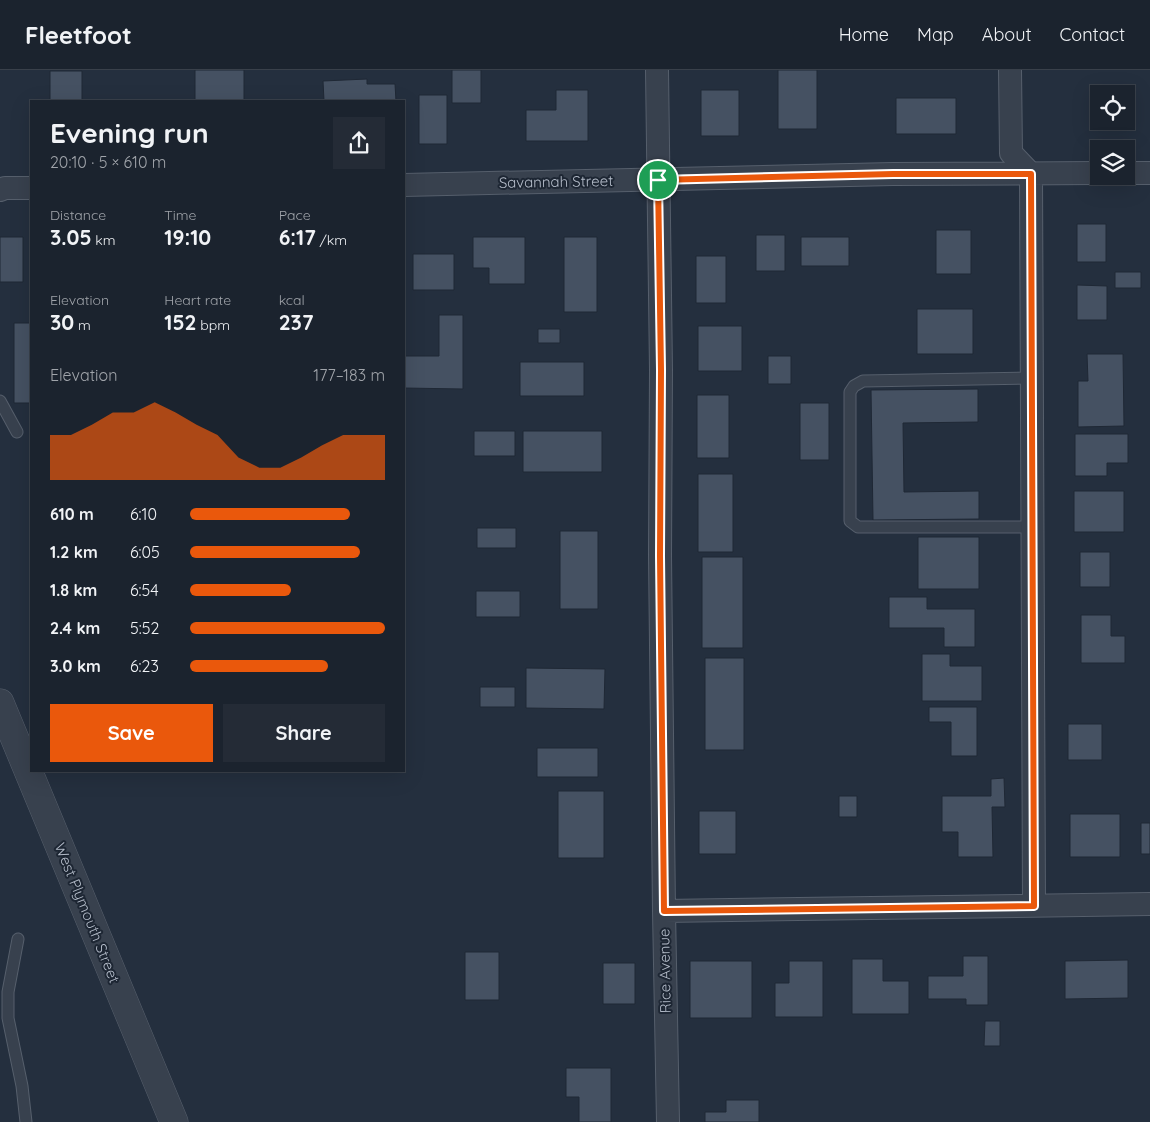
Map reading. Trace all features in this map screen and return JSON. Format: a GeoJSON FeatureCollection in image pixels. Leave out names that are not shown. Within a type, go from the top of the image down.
{"type":"FeatureCollection","features":[{"type":"Feature","properties":{"kind":"street","name":"Rice Avenue"},"geometry":{"type":"LineString","coordinates":[[657,70],[661,370],[660,556],[668,1122]]}},
{"type":"Feature","properties":{"kind":"street"},"geometry":{"type":"LineString","coordinates":[[1010,70],[1011,153],[1031,174],[1034,906]]}},
{"type":"Feature","properties":{"kind":"street"},"geometry":{"type":"LineString","coordinates":[[1135,173],[1150,173]]}},
{"type":"Feature","properties":{"kind":"street","name":"Savannah Street"},"geometry":{"type":"LineString","coordinates":[[405,185],[893,174],[1090,174]]}},
{"type":"Feature","properties":{"kind":"street"},"geometry":{"type":"LineString","coordinates":[[0,190],[5,188],[30,188]]}},
{"type":"Feature","properties":{"kind":"street","name":"West Plymouth Street"},"geometry":{"type":"LineString","coordinates":[[0,703],[174,1122]]}},
{"type":"Feature","properties":{"kind":"street"},"geometry":{"type":"LineString","coordinates":[[664,911],[1150,904]]}},
{"type":"Feature","properties":{"kind":"lane"},"geometry":{"type":"LineString","coordinates":[[1032,378],[862,381],[854,386],[850,392],[850,521],[862,528],[1032,528]]}},
{"type":"Feature","properties":{"kind":"lane"},"geometry":{"type":"LineString","coordinates":[[0,401],[17,432]]}},
{"type":"Feature","properties":{"kind":"lane"},"geometry":{"type":"LineString","coordinates":[[18,939],[8,992],[8,1018],[22,1086],[26,1122]]}},
{"type":"Feature","properties":{"kind":"building"},"geometry":{"type":"Polygon","coordinates":[[[195,70],[244,70],[244,100],[195,100],[195,70]]]}},
{"type":"Feature","properties":{"kind":"building"},"geometry":{"type":"Polygon","coordinates":[[[452,70],[481,70],[481,103],[452,103],[452,70]]]}},
{"type":"Feature","properties":{"kind":"building"},"geometry":{"type":"Polygon","coordinates":[[[778,70],[817,70],[817,129],[778,129],[778,70]]]}},
{"type":"Feature","properties":{"kind":"building"},"geometry":{"type":"Polygon","coordinates":[[[50,71],[82,71],[82,100],[50,100],[50,71]]]}},
{"type":"Feature","properties":{"kind":"building"},"geometry":{"type":"Polygon","coordinates":[[[367,79],[367,84],[395,84],[396,100],[324,100],[323,81],[367,79]]]}},
{"type":"Feature","properties":{"kind":"building"},"geometry":{"type":"Polygon","coordinates":[[[556,90],[588,90],[588,141],[526,141],[526,110],[556,110],[556,90]]]}},
{"type":"Feature","properties":{"kind":"building"},"geometry":{"type":"Polygon","coordinates":[[[701,90],[739,90],[739,136],[701,136],[701,90]]]}},
{"type":"Feature","properties":{"kind":"building"},"geometry":{"type":"Polygon","coordinates":[[[419,95],[447,95],[447,144],[419,144],[419,95]]]}},
{"type":"Feature","properties":{"kind":"building"},"geometry":{"type":"Polygon","coordinates":[[[896,98],[956,98],[956,134],[896,134],[896,98]]]}},
{"type":"Feature","properties":{"kind":"building"},"geometry":{"type":"Polygon","coordinates":[[[1077,224],[1106,224],[1106,262],[1077,262],[1077,224]]]}},
{"type":"Feature","properties":{"kind":"building"},"geometry":{"type":"Polygon","coordinates":[[[936,230],[971,230],[971,274],[936,274],[936,230]]]}},
{"type":"Feature","properties":{"kind":"building"},"geometry":{"type":"Polygon","coordinates":[[[756,235],[785,235],[785,271],[756,271],[756,235]]]}},
{"type":"Feature","properties":{"kind":"building"},"geometry":{"type":"Polygon","coordinates":[[[0,237],[23,237],[23,282],[0,282],[0,237]]]}},
{"type":"Feature","properties":{"kind":"building"},"geometry":{"type":"Polygon","coordinates":[[[473,237],[525,237],[525,284],[489,284],[489,268],[473,268],[473,237]]]}},
{"type":"Feature","properties":{"kind":"building"},"geometry":{"type":"Polygon","coordinates":[[[564,237],[597,237],[597,312],[564,312],[564,237]]]}},
{"type":"Feature","properties":{"kind":"building"},"geometry":{"type":"Polygon","coordinates":[[[801,237],[849,237],[849,266],[801,266],[801,237]]]}},
{"type":"Feature","properties":{"kind":"building"},"geometry":{"type":"Polygon","coordinates":[[[413,254],[454,254],[454,290],[413,290],[413,254]]]}},
{"type":"Feature","properties":{"kind":"building"},"geometry":{"type":"Polygon","coordinates":[[[696,256],[726,256],[726,303],[696,303],[696,256]]]}},
{"type":"Feature","properties":{"kind":"building"},"geometry":{"type":"Polygon","coordinates":[[[1115,272],[1141,272],[1141,288],[1115,288],[1115,272]]]}},
{"type":"Feature","properties":{"kind":"building"},"geometry":{"type":"Polygon","coordinates":[[[1077,285],[1107,286],[1107,320],[1077,320],[1077,285]]]}},
{"type":"Feature","properties":{"kind":"building"},"geometry":{"type":"Polygon","coordinates":[[[917,309],[973,309],[973,354],[917,354],[917,309]]]}},
{"type":"Feature","properties":{"kind":"building"},"geometry":{"type":"Polygon","coordinates":[[[439,315],[463,315],[463,389],[405,388],[405,356],[439,356],[439,315]]]}},
{"type":"Feature","properties":{"kind":"building"},"geometry":{"type":"Polygon","coordinates":[[[14,323],[30,323],[30,403],[14,403],[14,323]]]}},
{"type":"Feature","properties":{"kind":"building"},"geometry":{"type":"Polygon","coordinates":[[[698,326],[742,326],[742,371],[698,371],[698,326]]]}},
{"type":"Feature","properties":{"kind":"building"},"geometry":{"type":"Polygon","coordinates":[[[538,329],[560,329],[560,343],[538,343],[538,329]]]}},
{"type":"Feature","properties":{"kind":"building"},"geometry":{"type":"Polygon","coordinates":[[[1087,354],[1123,354],[1124,426],[1078,427],[1078,381],[1088,381],[1087,354]]]}},
{"type":"Feature","properties":{"kind":"building"},"geometry":{"type":"Polygon","coordinates":[[[768,356],[791,356],[791,384],[768,384],[768,356]]]}},
{"type":"Feature","properties":{"kind":"building"},"geometry":{"type":"Polygon","coordinates":[[[520,362],[584,362],[584,396],[520,396],[520,362]]]}},
{"type":"Feature","properties":{"kind":"building"},"geometry":{"type":"Polygon","coordinates":[[[978,389],[978,422],[903,423],[904,492],[979,491],[979,519],[873,520],[871,390],[978,389]]]}},
{"type":"Feature","properties":{"kind":"building"},"geometry":{"type":"Polygon","coordinates":[[[697,395],[729,395],[729,458],[697,458],[697,395]]]}},
{"type":"Feature","properties":{"kind":"building"},"geometry":{"type":"Polygon","coordinates":[[[800,403],[829,403],[829,460],[800,460],[800,403]]]}},
{"type":"Feature","properties":{"kind":"building"},"geometry":{"type":"Polygon","coordinates":[[[474,431],[515,431],[515,456],[474,456],[474,431]]]}},
{"type":"Feature","properties":{"kind":"building"},"geometry":{"type":"Polygon","coordinates":[[[523,431],[602,431],[602,472],[523,472],[523,431]]]}},
{"type":"Feature","properties":{"kind":"building"},"geometry":{"type":"Polygon","coordinates":[[[1075,434],[1128,434],[1128,463],[1107,463],[1107,476],[1075,476],[1075,434]]]}},
{"type":"Feature","properties":{"kind":"building"},"geometry":{"type":"Polygon","coordinates":[[[698,474],[733,474],[733,552],[698,552],[698,474]]]}},
{"type":"Feature","properties":{"kind":"building"},"geometry":{"type":"Polygon","coordinates":[[[1074,491],[1124,491],[1124,532],[1074,532],[1074,491]]]}},
{"type":"Feature","properties":{"kind":"building"},"geometry":{"type":"Polygon","coordinates":[[[477,528],[516,528],[516,548],[477,548],[477,528]]]}},
{"type":"Feature","properties":{"kind":"building"},"geometry":{"type":"Polygon","coordinates":[[[560,531],[598,531],[598,609],[560,609],[560,531]]]}},
{"type":"Feature","properties":{"kind":"building"},"geometry":{"type":"Polygon","coordinates":[[[918,537],[979,537],[979,589],[918,589],[918,537]]]}},
{"type":"Feature","properties":{"kind":"building"},"geometry":{"type":"Polygon","coordinates":[[[1080,552],[1110,552],[1110,587],[1080,587],[1080,552]]]}},
{"type":"Feature","properties":{"kind":"building"},"geometry":{"type":"Polygon","coordinates":[[[702,557],[743,557],[743,648],[702,648],[702,557]]]}},
{"type":"Feature","properties":{"kind":"building"},"geometry":{"type":"Polygon","coordinates":[[[476,591],[520,591],[520,617],[476,617],[476,591]]]}},
{"type":"Feature","properties":{"kind":"building"},"geometry":{"type":"Polygon","coordinates":[[[889,597],[927,597],[927,609],[975,609],[975,647],[944,647],[944,628],[889,628],[889,597]]]}},
{"type":"Feature","properties":{"kind":"building"},"geometry":{"type":"Polygon","coordinates":[[[1081,615],[1111,615],[1111,636],[1125,636],[1125,663],[1081,663],[1081,615]]]}},
{"type":"Feature","properties":{"kind":"building"},"geometry":{"type":"Polygon","coordinates":[[[922,654],[950,654],[950,666],[982,666],[982,701],[922,701],[922,654]]]}},
{"type":"Feature","properties":{"kind":"building"},"geometry":{"type":"Polygon","coordinates":[[[705,658],[744,658],[744,750],[705,750],[705,658]]]}},
{"type":"Feature","properties":{"kind":"building"},"geometry":{"type":"Polygon","coordinates":[[[526,668],[605,669],[604,709],[526,708],[526,668]]]}},
{"type":"Feature","properties":{"kind":"building"},"geometry":{"type":"Polygon","coordinates":[[[480,687],[515,687],[515,707],[480,707],[480,687]]]}},
{"type":"Feature","properties":{"kind":"building"},"geometry":{"type":"Polygon","coordinates":[[[929,707],[977,707],[977,756],[951,756],[951,722],[929,722],[929,707]]]}},
{"type":"Feature","properties":{"kind":"building"},"geometry":{"type":"Polygon","coordinates":[[[1068,724],[1102,724],[1102,760],[1068,760],[1068,724]]]}},
{"type":"Feature","properties":{"kind":"building"},"geometry":{"type":"Polygon","coordinates":[[[537,748],[598,748],[598,777],[537,777],[537,748]]]}},
{"type":"Feature","properties":{"kind":"building"},"geometry":{"type":"Polygon","coordinates":[[[1004,778],[1005,807],[992,807],[993,857],[958,857],[958,832],[942,832],[942,796],[991,796],[991,779],[1004,778]]]}},
{"type":"Feature","properties":{"kind":"building"},"geometry":{"type":"Polygon","coordinates":[[[558,791],[604,791],[604,858],[558,858],[558,791]]]}},
{"type":"Feature","properties":{"kind":"building"},"geometry":{"type":"Polygon","coordinates":[[[839,796],[857,796],[857,817],[839,817],[839,796]]]}},
{"type":"Feature","properties":{"kind":"building"},"geometry":{"type":"Polygon","coordinates":[[[699,811],[736,811],[736,854],[699,854],[699,811]]]}},
{"type":"Feature","properties":{"kind":"building"},"geometry":{"type":"Polygon","coordinates":[[[1070,814],[1120,814],[1120,857],[1070,857],[1070,814]]]}},
{"type":"Feature","properties":{"kind":"building"},"geometry":{"type":"Polygon","coordinates":[[[1141,823],[1150,823],[1150,854],[1141,854],[1141,823]]]}},
{"type":"Feature","properties":{"kind":"building"},"geometry":{"type":"Polygon","coordinates":[[[465,952],[499,952],[499,1000],[465,1000],[465,952]]]}},
{"type":"Feature","properties":{"kind":"building"},"geometry":{"type":"Polygon","coordinates":[[[963,956],[988,956],[988,1005],[966,1005],[966,999],[928,999],[928,976],[963,976],[963,956]]]}},
{"type":"Feature","properties":{"kind":"building"},"geometry":{"type":"Polygon","coordinates":[[[852,959],[883,959],[883,981],[909,981],[909,1014],[852,1014],[852,959]]]}},
{"type":"Feature","properties":{"kind":"building"},"geometry":{"type":"Polygon","coordinates":[[[1128,960],[1128,998],[1065,999],[1065,961],[1128,960]]]}},
{"type":"Feature","properties":{"kind":"building"},"geometry":{"type":"Polygon","coordinates":[[[690,961],[752,961],[752,1018],[690,1018],[690,961]]]}},
{"type":"Feature","properties":{"kind":"building"},"geometry":{"type":"Polygon","coordinates":[[[789,961],[823,961],[823,1017],[775,1017],[775,983],[789,983],[789,961]]]}},
{"type":"Feature","properties":{"kind":"building"},"geometry":{"type":"Polygon","coordinates":[[[603,963],[635,963],[635,1004],[603,1004],[603,963]]]}},
{"type":"Feature","properties":{"kind":"building"},"geometry":{"type":"Polygon","coordinates":[[[985,1021],[1000,1021],[1000,1046],[984,1046],[985,1021]]]}},
{"type":"Feature","properties":{"kind":"building"},"geometry":{"type":"Polygon","coordinates":[[[566,1068],[611,1068],[611,1122],[579,1122],[579,1097],[566,1097],[566,1068]]]}},
{"type":"Feature","properties":{"kind":"building"},"geometry":{"type":"Polygon","coordinates":[[[726,1100],[759,1100],[759,1122],[705,1122],[705,1112],[726,1112],[726,1100]]]}},
{"type":"Feature","properties":{"kind":"route"},"geometry":{"type":"LineString","coordinates":[[893,174],[1031,174],[1034,906],[664,911],[658,180],[893,174]]}}]}
